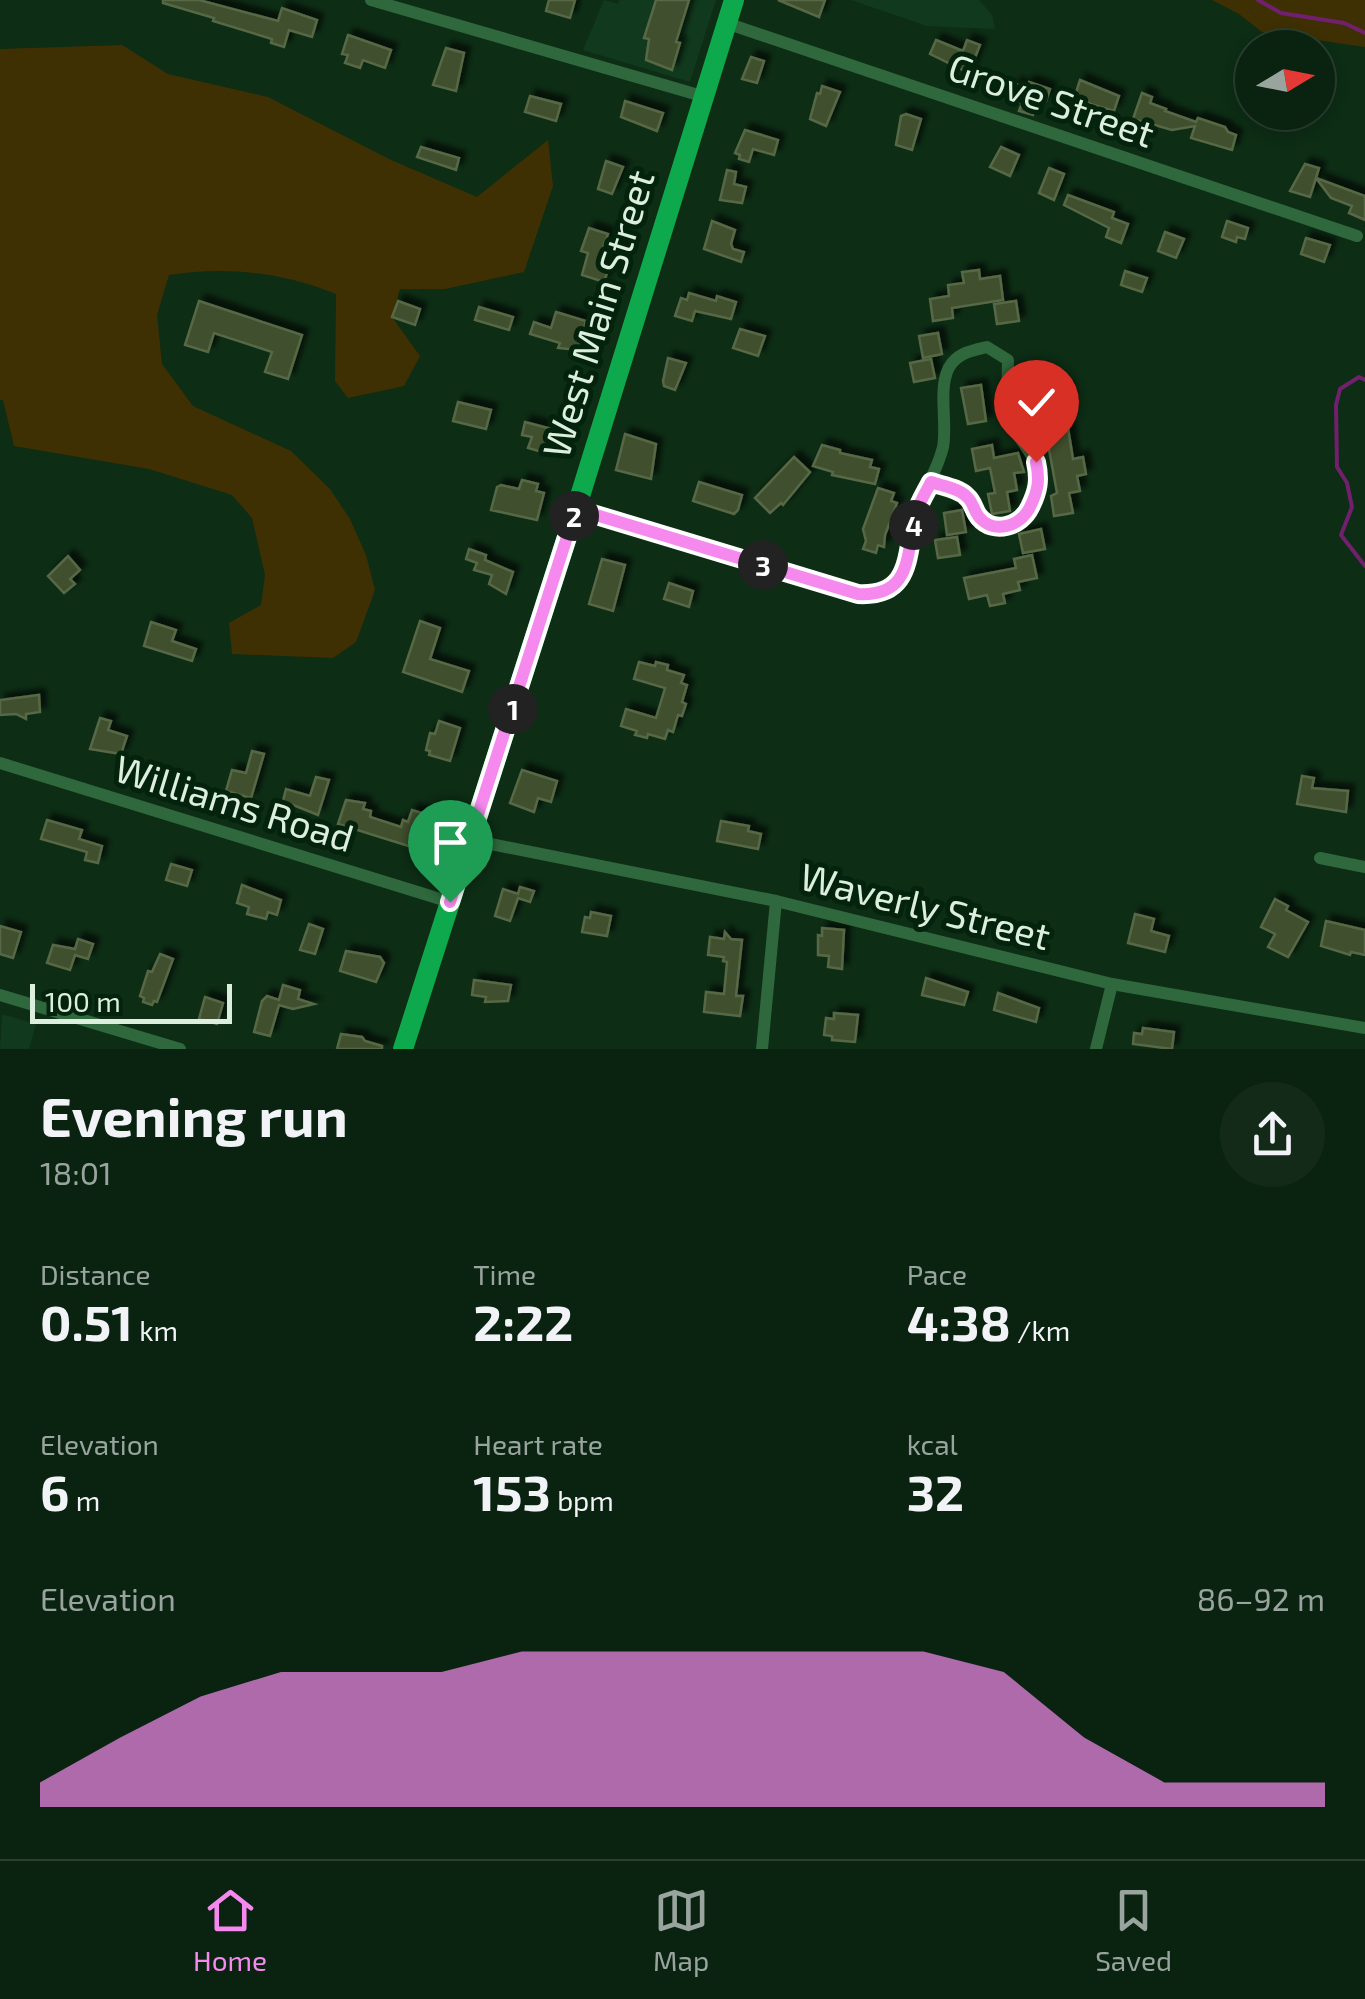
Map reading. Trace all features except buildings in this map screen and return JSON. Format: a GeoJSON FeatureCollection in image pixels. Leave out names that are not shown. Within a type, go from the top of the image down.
{"type":"FeatureCollection","features":[{"type":"Feature","properties":{"kind":"main road","name":"West Main Street"},"geometry":{"type":"LineString","coordinates":[[403,1049],[734,0]]}},
{"type":"Feature","properties":{"kind":"street"},"geometry":{"type":"LineString","coordinates":[[371,0],[702,96]]}},
{"type":"Feature","properties":{"kind":"street","name":"Grove Street"},"geometry":{"type":"LineString","coordinates":[[726,24],[1357,236]]}},
{"type":"Feature","properties":{"kind":"street"},"geometry":{"type":"LineString","coordinates":[[576,509],[858,594],[879,595],[897,584],[905,570],[918,508],[943,448],[944,388],[950,364],[966,352],[987,348],[1008,360],[1010,424],[1036,462],[1037,492],[1026,516],[1012,526],[996,528],[982,521],[968,497],[931,482]]}},
{"type":"Feature","properties":{"kind":"street","name":"Williams Road"},"geometry":{"type":"LineString","coordinates":[[0,762],[450,902]]}},
{"type":"Feature","properties":{"kind":"street","name":"Waverly Street"},"geometry":{"type":"LineString","coordinates":[[472,840],[776,901],[1112,984],[1365,1028]]}},
{"type":"Feature","properties":{"kind":"street"},"geometry":{"type":"LineString","coordinates":[[1320,858],[1365,867]]}},
{"type":"Feature","properties":{"kind":"street"},"geometry":{"type":"LineString","coordinates":[[762,1049],[776,901]]}},
{"type":"Feature","properties":{"kind":"street"},"geometry":{"type":"LineString","coordinates":[[1096,1049],[1112,984]]}},
{"type":"Feature","properties":{"kind":"street"},"geometry":{"type":"LineString","coordinates":[[0,995],[180,1049]]}},
{"type":"Feature","properties":{"kind":"shaded area"},"geometry":{"type":"Polygon","coordinates":[[[604,0],[618,4],[620,0],[716,0],[690,82],[583,50],[604,0]]]}},
{"type":"Feature","properties":{"kind":"shaded area"},"geometry":{"type":"Polygon","coordinates":[[[851,0],[979,0],[992,15],[995,29],[927,26],[851,0]]]}},
{"type":"Feature","properties":{"kind":"shaded area"},"geometry":{"type":"Polygon","coordinates":[[[1212,0],[1365,0],[1365,47],[1335,43],[1335,30],[1259,30],[1212,0]]]}},
{"type":"Feature","properties":{"kind":"shaded area"},"geometry":{"type":"Polygon","coordinates":[[[122,45],[168,74],[268,97],[389,159],[477,197],[548,140],[553,186],[524,272],[445,289],[400,289],[392,317],[420,356],[404,386],[348,398],[335,381],[336,294],[295,280],[254,273],[211,271],[169,275],[157,315],[162,364],[193,406],[291,451],[330,489],[350,519],[366,555],[375,590],[356,642],[333,658],[232,654],[229,623],[261,605],[265,575],[252,518],[232,495],[149,469],[14,446],[0,400],[0,49],[122,45]]]}},
{"type":"Feature","properties":{"kind":"shaded area"},"geometry":{"type":"Polygon","coordinates":[[[2,1014],[36,1024],[29,1049],[0,1049],[2,1014]]]}},
{"type":"Feature","properties":{"kind":"waterway"},"geometry":{"type":"LineString","coordinates":[[1258,0],[1281,13],[1344,23],[1365,33]]}},
{"type":"Feature","properties":{"kind":"waterway"},"geometry":{"type":"LineString","coordinates":[[1365,380],[1359,377],[1340,389],[1336,405],[1337,467],[1347,483],[1352,507],[1341,535],[1365,566]]}},
{"type":"Feature","properties":{"kind":"route"},"geometry":{"type":"LineString","coordinates":[[450,902],[576,509],[858,594],[879,595],[897,584],[905,570],[918,508],[931,482],[968,497],[982,521],[996,528],[1012,526],[1026,516],[1037,492],[1036,462]]}}]}
